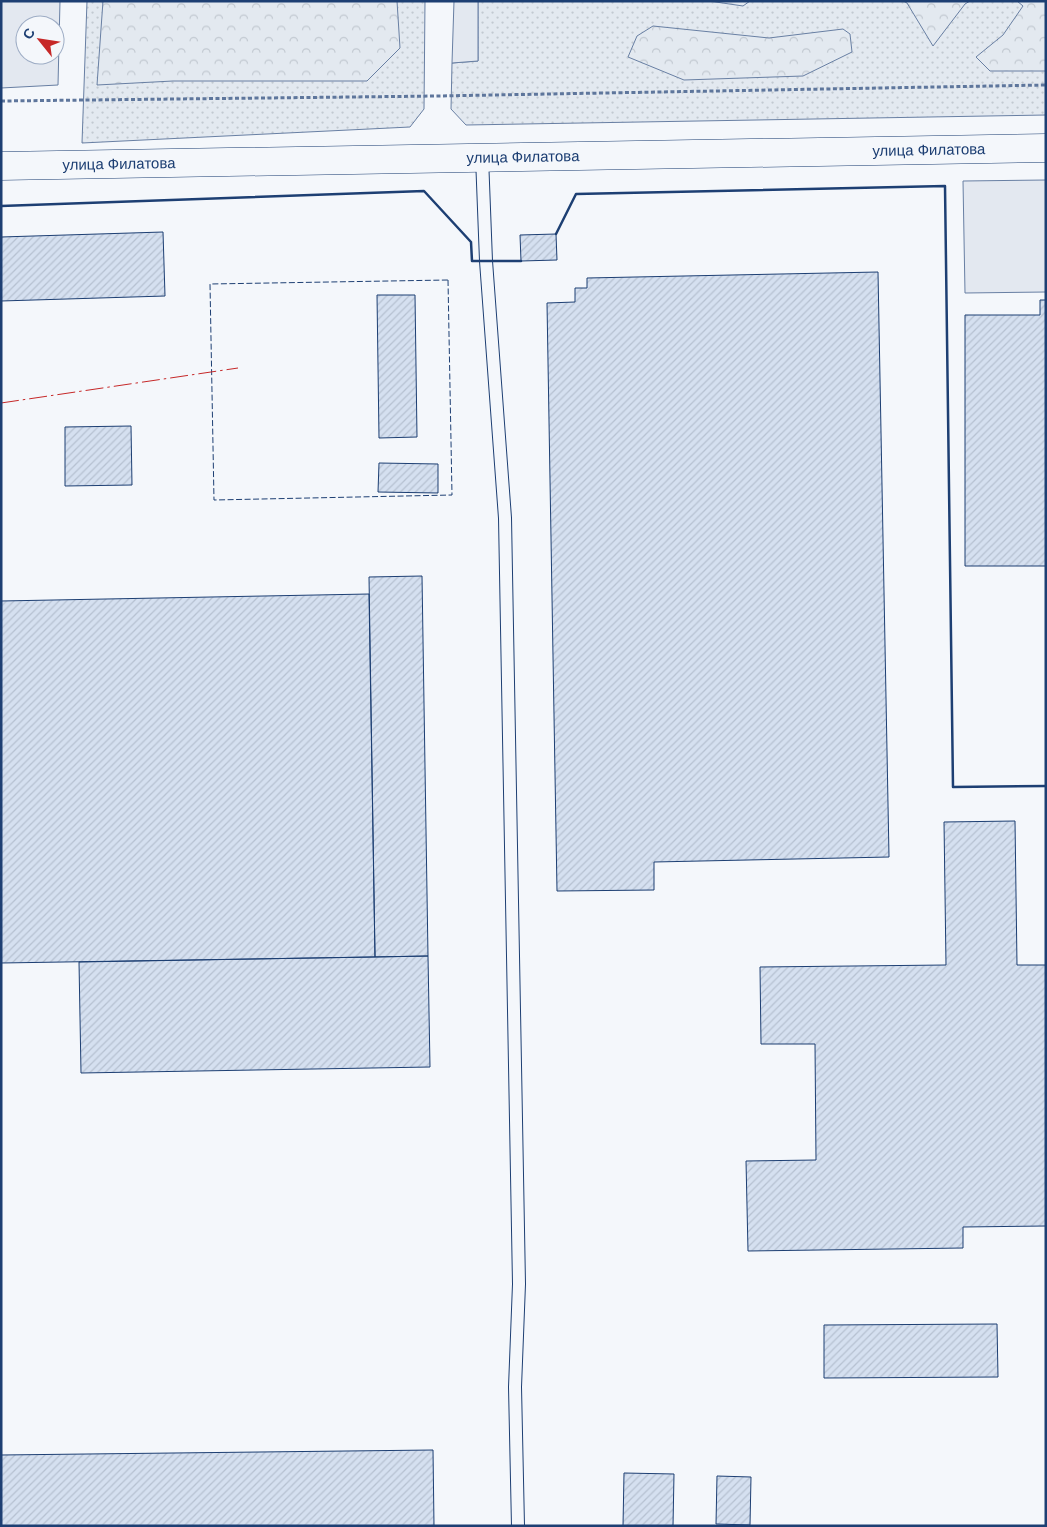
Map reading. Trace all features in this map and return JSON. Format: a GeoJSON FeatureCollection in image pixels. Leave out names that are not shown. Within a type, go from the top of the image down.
{"type":"FeatureCollection","features":[{"type":"Feature","properties":{"kind":"street","name":"улица Филатова"},"geometry":{"type":"LineString","coordinates":[[1,166],[1046,148]]}},
{"type":"Feature","properties":{"kind":"lane"},"geometry":{"type":"LineString","coordinates":[[482,158],[486,261],[505,518],[518,1255],[515,1387],[518,1526]]}},
{"type":"Feature","properties":{"kind":"path"},"geometry":{"type":"LineString","coordinates":[[1,101],[438,96],[1046,85]]}},
{"type":"Feature","properties":{"kind":"green space"},"geometry":{"type":"Polygon","coordinates":[[[87,1],[425,1],[424,109],[410,127],[82,143],[87,1]]]}},
{"type":"Feature","properties":{"kind":"green space"},"geometry":{"type":"Polygon","coordinates":[[[103,1],[397,1],[400,48],[367,81],[173,81],[97,85],[103,1]]]}},
{"type":"Feature","properties":{"kind":"green space"},"geometry":{"type":"Polygon","coordinates":[[[478,1],[1046,1],[1046,115],[466,125],[451,109],[452,63],[478,61],[478,1]]]}},
{"type":"Feature","properties":{"kind":"green space"},"geometry":{"type":"Polygon","coordinates":[[[709,1],[750,1],[743,6],[709,1]]]}},
{"type":"Feature","properties":{"kind":"green space"},"geometry":{"type":"Polygon","coordinates":[[[903,1],[970,1],[965,4],[933,46],[907,3],[903,1]]]}},
{"type":"Feature","properties":{"kind":"green space"},"geometry":{"type":"Polygon","coordinates":[[[1017,1],[1046,1],[1046,71],[990,71],[976,57],[1003,35],[1023,6],[1017,1]]]}},
{"type":"Feature","properties":{"kind":"green space"},"geometry":{"type":"Polygon","coordinates":[[[653,26],[769,38],[843,29],[850,34],[852,52],[803,76],[684,80],[628,57],[637,36],[653,26]]]}},
{"type":"Feature","properties":{"kind":"shaded area"},"geometry":{"type":"Polygon","coordinates":[[[1,1],[60,1],[60,15],[15,15],[15,65],[58,65],[58,85],[1,88],[1,1]]]}},
{"type":"Feature","properties":{"kind":"shaded area"},"geometry":{"type":"Polygon","coordinates":[[[454,1],[478,1],[478,61],[452,63],[454,1]]]}},
{"type":"Feature","properties":{"kind":"shaded area"},"geometry":{"type":"Polygon","coordinates":[[[1046,180],[1046,292],[965,293],[963,181],[1046,180]]]}},
{"type":"Feature","properties":{"kind":"building"},"geometry":{"type":"Polygon","coordinates":[[[163,232],[165,296],[1,301],[1,237],[163,232]]]}},
{"type":"Feature","properties":{"kind":"building"},"geometry":{"type":"Polygon","coordinates":[[[556,234],[557,260],[521,261],[520,235],[556,234]]]}},
{"type":"Feature","properties":{"kind":"building"},"geometry":{"type":"Polygon","coordinates":[[[878,272],[889,857],[654,862],[654,890],[557,891],[547,303],[575,302],[575,288],[587,288],[587,278],[878,272]]]}},
{"type":"Feature","properties":{"kind":"building"},"geometry":{"type":"Polygon","coordinates":[[[377,295],[415,295],[417,437],[379,438],[377,295]]]}},
{"type":"Feature","properties":{"kind":"building"},"geometry":{"type":"Polygon","coordinates":[[[1040,300],[1046,300],[1046,566],[965,566],[965,315],[1040,315],[1040,300]]]}},
{"type":"Feature","properties":{"kind":"building"},"geometry":{"type":"Polygon","coordinates":[[[131,426],[132,485],[65,486],[65,427],[131,426]]]}},
{"type":"Feature","properties":{"kind":"building"},"geometry":{"type":"Polygon","coordinates":[[[379,463],[438,464],[438,493],[378,492],[379,463]]]}},
{"type":"Feature","properties":{"kind":"building"},"geometry":{"type":"Polygon","coordinates":[[[422,576],[428,956],[375,957],[369,577],[422,576]]]}},
{"type":"Feature","properties":{"kind":"building"},"geometry":{"type":"Polygon","coordinates":[[[369,594],[375,957],[1,963],[1,601],[369,594]]]}},
{"type":"Feature","properties":{"kind":"building"},"geometry":{"type":"Polygon","coordinates":[[[1015,821],[1017,965],[1046,965],[1046,1226],[963,1227],[963,1248],[748,1251],[746,1161],[816,1160],[815,1044],[761,1044],[760,967],[946,965],[944,822],[1015,821]]]}},
{"type":"Feature","properties":{"kind":"building"},"geometry":{"type":"Polygon","coordinates":[[[428,956],[430,1067],[81,1073],[79,962],[428,956]]]}},
{"type":"Feature","properties":{"kind":"building"},"geometry":{"type":"Polygon","coordinates":[[[997,1324],[998,1377],[824,1378],[824,1325],[997,1324]]]}},
{"type":"Feature","properties":{"kind":"building"},"geometry":{"type":"Polygon","coordinates":[[[433,1450],[434,1526],[1,1526],[1,1455],[433,1450]]]}},
{"type":"Feature","properties":{"kind":"building"},"geometry":{"type":"Polygon","coordinates":[[[624,1473],[674,1474],[673,1526],[623,1526],[624,1473]]]}},
{"type":"Feature","properties":{"kind":"building"},"geometry":{"type":"Polygon","coordinates":[[[717,1476],[751,1477],[750,1525],[716,1524],[717,1476]]]}},
{"type":"Feature","properties":{"kind":"fence"},"geometry":{"type":"LineString","coordinates":[[448,280],[452,495],[214,500],[210,284],[448,280]]}},
{"type":"Feature","properties":{"kind":"wall"},"geometry":{"type":"LineString","coordinates":[[556,234],[576,194],[945,186],[953,787],[1046,786]]}},
{"type":"Feature","properties":{"kind":"wall"},"geometry":{"type":"LineString","coordinates":[[1,206],[424,191],[471,242],[472,261],[521,261]]}},
{"type":"Feature","properties":{"kind":"power"},"geometry":{"type":"LineString","coordinates":[[1,403],[238,368]]}}]}
